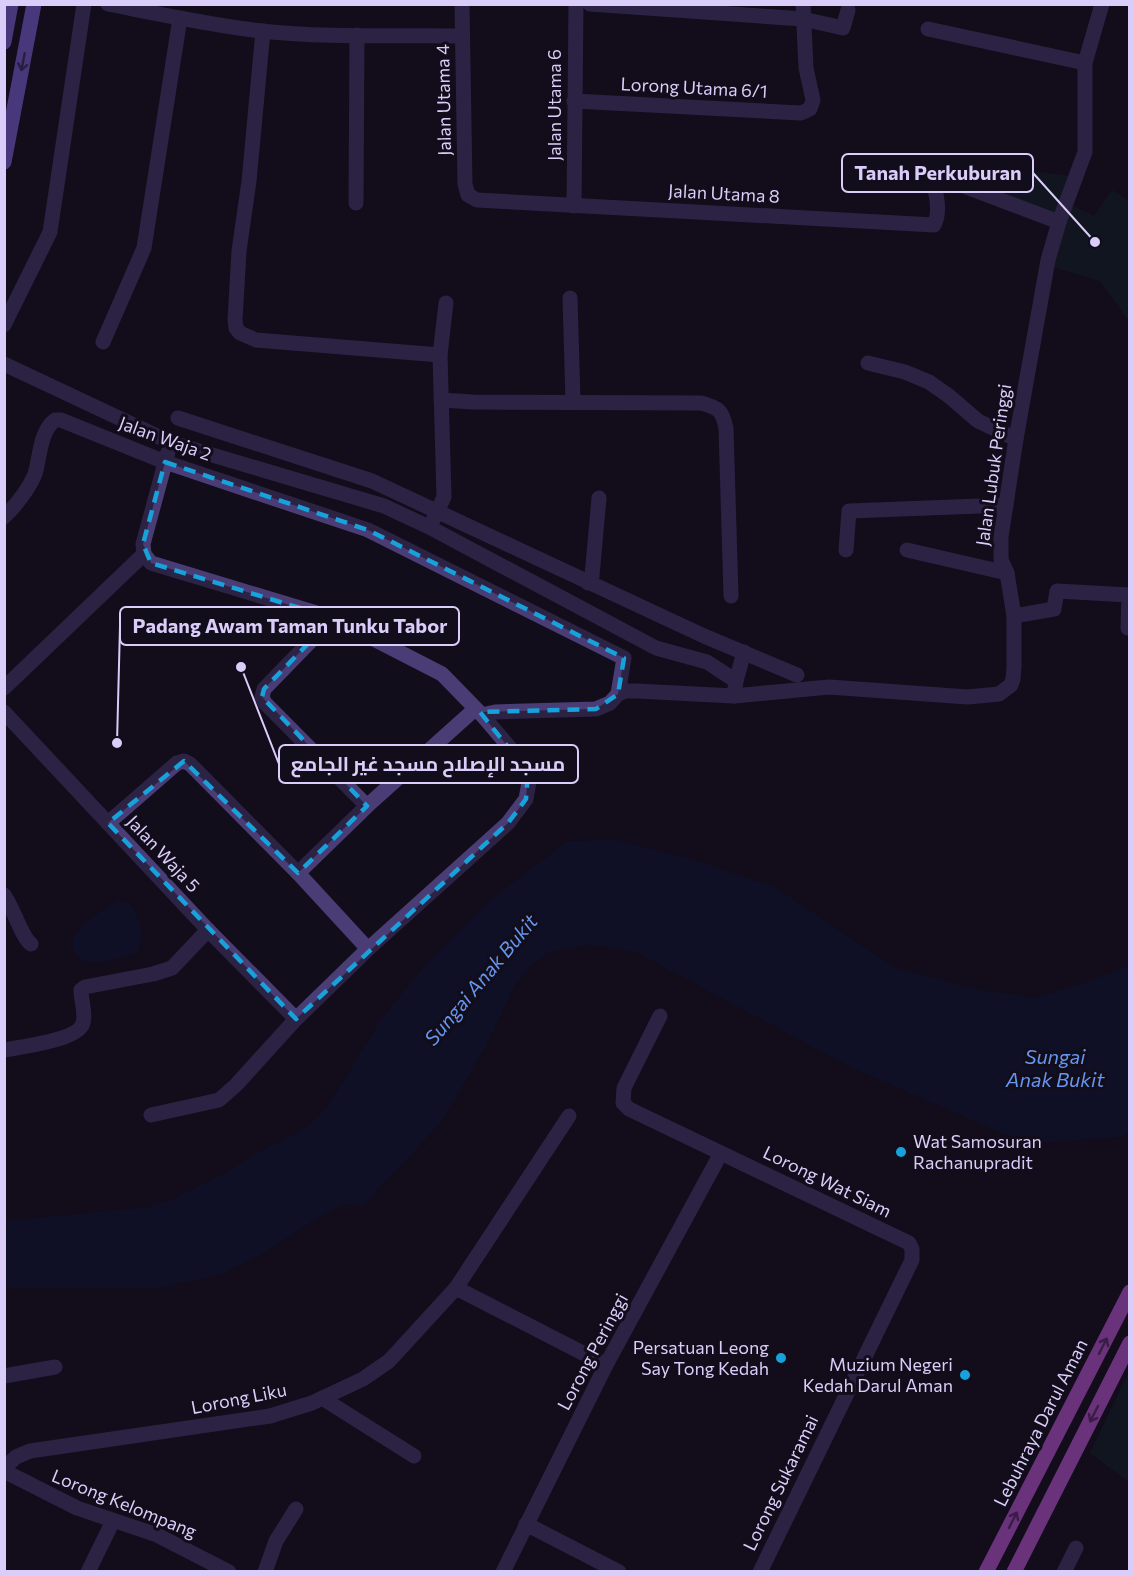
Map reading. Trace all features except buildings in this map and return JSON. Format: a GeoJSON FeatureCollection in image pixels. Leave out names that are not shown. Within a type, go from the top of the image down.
{"type":"FeatureCollection","features":[{"type":"Feature","properties":{"kind":"main road"},"geometry":{"type":"LineString","coordinates":[[4,42],[11,4]]}},
{"type":"Feature","properties":{"kind":"main road"},"geometry":{"type":"LineString","coordinates":[[4,162],[34,4]]}},
{"type":"Feature","properties":{"kind":"main road","name":"Lebuhraya Darul Aman"},"geometry":{"type":"LineString","coordinates":[[986,1572],[1130,1292]]}},
{"type":"Feature","properties":{"kind":"main road"},"geometry":{"type":"LineString","coordinates":[[1014,1572],[1130,1343]]}},
{"type":"Feature","properties":{"kind":"street"},"geometry":{"type":"LineString","coordinates":[[4,325],[50,232],[84,4]]}},
{"type":"Feature","properties":{"kind":"street"},"geometry":{"type":"LineString","coordinates":[[108,4],[263,31],[462,36]]}},
{"type":"Feature","properties":{"kind":"street","name":"Jalan Utama 4"},"geometry":{"type":"LineString","coordinates":[[462,4],[465,184],[468,195]]}},
{"type":"Feature","properties":{"kind":"street","name":"Jalan Utama 6"},"geometry":{"type":"LineString","coordinates":[[574,206],[576,4]]}},
{"type":"Feature","properties":{"kind":"street"},"geometry":{"type":"LineString","coordinates":[[590,4],[803,12],[843,28],[848,10]]}},
{"type":"Feature","properties":{"kind":"street","name":"Jalan Lubuk Peringgi"},"geometry":{"type":"LineString","coordinates":[[618,694],[625,691],[829,687],[968,697],[999,694],[1011,685],[1014,616],[1007,573],[1001,560],[1000,548],[1016,439],[1048,260],[1059,222],[1085,152],[1085,63],[1102,4]]}},
{"type":"Feature","properties":{"kind":"street","name":"Lorong Utama 6/1"},"geometry":{"type":"LineString","coordinates":[[574,101],[801,113],[810,109],[813,100],[806,68],[803,12]]}},
{"type":"Feature","properties":{"kind":"street"},"geometry":{"type":"LineString","coordinates":[[103,342],[144,248],[180,18]]}},
{"type":"Feature","properties":{"kind":"street"},"geometry":{"type":"LineString","coordinates":[[928,29],[1085,63]]}},
{"type":"Feature","properties":{"kind":"street"},"geometry":{"type":"LineString","coordinates":[[263,31],[249,182],[239,251],[236,328],[245,337],[274,342],[440,355]]}},
{"type":"Feature","properties":{"kind":"street"},"geometry":{"type":"LineString","coordinates":[[356,203],[357,34]]}},
{"type":"Feature","properties":{"kind":"street","name":"Jalan Utama 8"},"geometry":{"type":"LineString","coordinates":[[468,195],[477,200],[934,225],[938,217],[930,175],[962,184],[1059,222]]}},
{"type":"Feature","properties":{"kind":"street"},"geometry":{"type":"LineString","coordinates":[[570,298],[573,402]]}},
{"type":"Feature","properties":{"kind":"street"},"geometry":{"type":"LineString","coordinates":[[429,527],[444,497],[440,355],[446,303]]}},
{"type":"Feature","properties":{"kind":"street"},"geometry":{"type":"LineString","coordinates":[[4,363],[172,443],[384,506],[429,527],[656,648],[707,662],[735,688],[744,652]]}},
{"type":"Feature","properties":{"kind":"street"},"geometry":{"type":"LineString","coordinates":[[868,363],[905,372],[929,382],[978,421],[1016,439]]}},
{"type":"Feature","properties":{"kind":"street"},"geometry":{"type":"LineString","coordinates":[[441,400],[701,403],[714,406],[721,411],[726,428],[731,596]]}},
{"type":"Feature","properties":{"kind":"street"},"geometry":{"type":"LineString","coordinates":[[178,418],[372,481],[588,583],[797,675]]}},
{"type":"Feature","properties":{"kind":"street","name":"Jalan Waja 2"},"geometry":{"type":"LineString","coordinates":[[4,517],[27,490],[34,474],[46,429],[55,420],[61,420],[165,462],[368,530],[624,658]]}},
{"type":"Feature","properties":{"kind":"street"},"geometry":{"type":"LineString","coordinates":[[151,1115],[219,1100],[236,1085],[296,1019],[368,949],[508,823],[526,800],[530,777],[479,712],[442,674],[333,618],[151,563],[144,554],[143,544],[172,443]]}},
{"type":"Feature","properties":{"kind":"street"},"geometry":{"type":"LineString","coordinates":[[294,479],[301,458]]}},
{"type":"Feature","properties":{"kind":"street"},"geometry":{"type":"LineString","coordinates":[[588,583],[592,576],[599,498]]}},
{"type":"Feature","properties":{"kind":"street"},"geometry":{"type":"LineString","coordinates":[[846,550],[849,511],[1006,505]]}},
{"type":"Feature","properties":{"kind":"street"},"geometry":{"type":"LineString","coordinates":[[907,550],[1007,573]]}},
{"type":"Feature","properties":{"kind":"street"},"geometry":{"type":"LineString","coordinates":[[4,688],[144,554]]}},
{"type":"Feature","properties":{"kind":"street"},"geometry":{"type":"LineString","coordinates":[[1014,616],[1054,609],[1057,591],[1129,595],[1128,628]]}},
{"type":"Feature","properties":{"kind":"street"},"geometry":{"type":"LineString","coordinates":[[333,618],[264,689],[262,697],[367,806]]}},
{"type":"Feature","properties":{"kind":"street"},"geometry":{"type":"LineString","coordinates":[[298,873],[367,806],[479,712],[596,709],[610,703],[618,694],[624,658],[656,648]]}},
{"type":"Feature","properties":{"kind":"street","name":"Jalan Waja 5"},"geometry":{"type":"LineString","coordinates":[[4,712],[208,930],[296,1019]]}},
{"type":"Feature","properties":{"kind":"street"},"geometry":{"type":"LineString","coordinates":[[108,823],[177,763],[184,761],[190,764],[298,873],[368,949]]}},
{"type":"Feature","properties":{"kind":"street"},"geometry":{"type":"LineString","coordinates":[[4,896],[19,920],[26,940],[32,944]]}},
{"type":"Feature","properties":{"kind":"street"},"geometry":{"type":"LineString","coordinates":[[4,1050],[77,1032],[84,1021],[81,990],[85,987],[153,974],[172,968],[208,930]]}},
{"type":"Feature","properties":{"kind":"street","name":"Lorong Wat Siam"},"geometry":{"type":"LineString","coordinates":[[660,1016],[624,1088],[623,1103],[628,1109],[909,1242],[912,1249]]}},
{"type":"Feature","properties":{"kind":"street","name":"Lorong Liku"},"geometry":{"type":"LineString","coordinates":[[4,1470],[16,1457],[30,1451],[270,1416],[322,1398],[363,1378],[389,1361],[456,1288],[569,1116]]}},
{"type":"Feature","properties":{"kind":"street","name":"Lorong Peringgi"},"geometry":{"type":"LineString","coordinates":[[503,1572],[606,1365],[721,1153]]}},
{"type":"Feature","properties":{"kind":"street","name":"Lorong Sukaramai"},"geometry":{"type":"LineString","coordinates":[[759,1572],[912,1260],[912,1249]]}},
{"type":"Feature","properties":{"kind":"street"},"geometry":{"type":"LineString","coordinates":[[456,1288],[606,1365]]}},
{"type":"Feature","properties":{"kind":"street"},"geometry":{"type":"LineString","coordinates":[[4,1376],[55,1367]]}},
{"type":"Feature","properties":{"kind":"street"},"geometry":{"type":"LineString","coordinates":[[322,1398],[414,1456]]}},
{"type":"Feature","properties":{"kind":"street","name":"Lorong Kelompang"},"geometry":{"type":"LineString","coordinates":[[4,1470],[77,1508],[157,1535],[229,1572]]}},
{"type":"Feature","properties":{"kind":"street"},"geometry":{"type":"LineString","coordinates":[[266,1572],[276,1540],[296,1509]]}},
{"type":"Feature","properties":{"kind":"street"},"geometry":{"type":"LineString","coordinates":[[88,1572],[113,1521]]}},
{"type":"Feature","properties":{"kind":"street"},"geometry":{"type":"LineString","coordinates":[[526,1524],[619,1572]]}},
{"type":"Feature","properties":{"kind":"street"},"geometry":{"type":"LineString","coordinates":[[1064,1572],[1076,1548]]}},
{"type":"Feature","properties":{"kind":"highlighted area"},"geometry":{"type":"Polygon","coordinates":[[[165,462],[368,530],[624,658],[618,694],[596,709],[480,712],[528,772],[526,799],[508,823],[296,1019],[108,823],[184,761],[298,873],[367,806],[262,697],[264,689],[333,618],[151,563],[143,544],[165,462]]]}},
{"type":"Feature","properties":{"kind":"shaded area"},"geometry":{"type":"Polygon","coordinates":[[[1003,167],[1069,176],[1056,218],[1007,198],[1003,167]]]}},
{"type":"Feature","properties":{"kind":"shaded area"},"geometry":{"type":"Polygon","coordinates":[[[1112,190],[1129,202],[1129,321],[1100,281],[1053,267],[1069,204],[1094,216],[1112,190]]]}},
{"type":"Feature","properties":{"kind":"shaded area"},"geometry":{"type":"Polygon","coordinates":[[[1129,1372],[1129,1482],[1090,1453],[1129,1372]]]}},
{"type":"Feature","properties":{"kind":"water","name":"Sungai Anak Bukit"},"geometry":{"type":"Polygon","coordinates":[[[617,840],[695,860],[776,888],[894,967],[968,988],[1034,998],[1076,986],[1129,966],[1129,1132],[1120,1137],[1044,1142],[1004,1134],[851,1067],[636,952],[589,944],[549,952],[532,964],[514,987],[485,1047],[442,1121],[363,1205],[345,1204],[317,1218],[262,1254],[223,1273],[160,1288],[5,1288],[5,1221],[149,1207],[170,1200],[218,1177],[268,1147],[306,1128],[330,1104],[380,1021],[420,971],[490,900],[568,841],[617,840]]]}},
{"type":"Feature","properties":{"kind":"water"},"geometry":{"type":"Polygon","coordinates":[[[118,901],[130,904],[137,916],[141,940],[137,953],[97,962],[81,959],[73,946],[79,930],[94,916],[118,901]]]}},
{"type":"Feature","properties":{"kind":"place","name":"Tanah Perkuburan"},"geometry":{"type":"Point","coordinates":[1095,242]}},
{"type":"Feature","properties":{"kind":"place","name":"مسجد الإصلاح مسجد غير الجامع"},"geometry":{"type":"Point","coordinates":[241,667]}},
{"type":"Feature","properties":{"kind":"place","name":"Padang Awam Taman Tunku Tabor"},"geometry":{"type":"Point","coordinates":[117,743]}},
{"type":"Feature","properties":{"kind":"place","name":"Wat Samosuran Rachanupradit"},"geometry":{"type":"Point","coordinates":[901,1152]}},
{"type":"Feature","properties":{"kind":"place","name":"Persatuan Leong Say Tong Kedah"},"geometry":{"type":"Point","coordinates":[781,1358]}},
{"type":"Feature","properties":{"kind":"place","name":"Muzium Negeri Kedah Darul Aman"},"geometry":{"type":"Point","coordinates":[965,1375]}}]}
